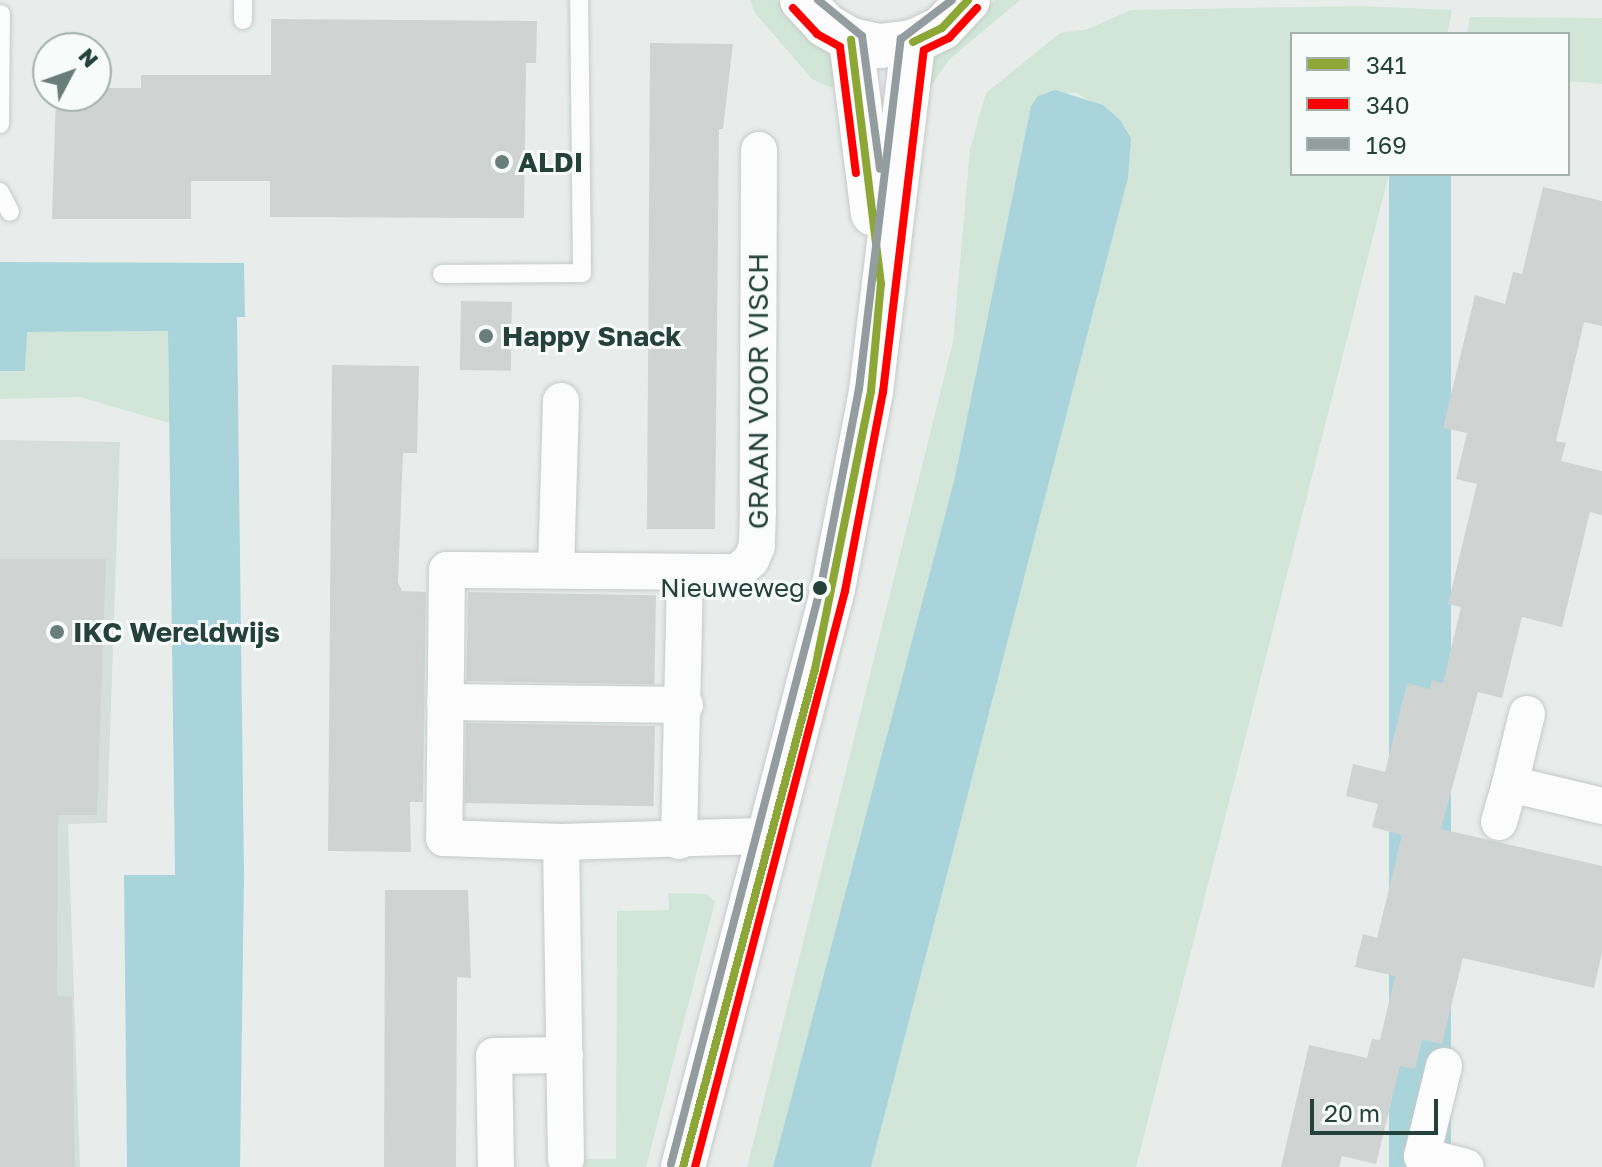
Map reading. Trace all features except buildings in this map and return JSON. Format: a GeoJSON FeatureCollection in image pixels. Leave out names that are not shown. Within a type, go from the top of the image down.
{"type":"FeatureCollection","features":[{"type":"Feature","properties":{"kind":"street"},"geometry":{"type":"LineString","coordinates":[[802,0],[825,25],[851,40],[880,46],[913,42],[942,28],[968,0]]}},
{"type":"Feature","properties":{"kind":"street"},"geometry":{"type":"LineString","coordinates":[[851,40],[881,284]]}},
{"type":"Feature","properties":{"kind":"street"},"geometry":{"type":"LineString","coordinates":[[683,1167],[833,589],[871,391],[881,284],[913,42]]}},
{"type":"Feature","properties":{"kind":"street","name":"GRAAN VOOR VISCH"},"geometry":{"type":"LineString","coordinates":[[759,150],[757,546],[737,572],[447,570],[444,838],[561,842],[679,841],[769,836]]}},
{"type":"Feature","properties":{"kind":"street"},"geometry":{"type":"LineString","coordinates":[[556,570],[561,401]]}},
{"type":"Feature","properties":{"kind":"street"},"geometry":{"type":"LineString","coordinates":[[679,841],[685,705],[685,573]]}},
{"type":"Feature","properties":{"kind":"street"},"geometry":{"type":"LineString","coordinates":[[445,702],[685,705]]}},
{"type":"Feature","properties":{"kind":"street"},"geometry":{"type":"LineString","coordinates":[[1499,822],[1527,714]]}},
{"type":"Feature","properties":{"kind":"street"},"geometry":{"type":"LineString","coordinates":[[1510,784],[1602,806]]}},
{"type":"Feature","properties":{"kind":"street"},"geometry":{"type":"LineString","coordinates":[[561,842],[566,1159]]}},
{"type":"Feature","properties":{"kind":"street"},"geometry":{"type":"LineString","coordinates":[[496,1167],[494,1056],[565,1055]]}},
{"type":"Feature","properties":{"kind":"street"},"geometry":{"type":"LineString","coordinates":[[1444,1066],[1420,1162],[1466,1167]]}},
{"type":"Feature","properties":{"kind":"lane"},"geometry":{"type":"LineString","coordinates":[[243,0],[243,20]]}},
{"type":"Feature","properties":{"kind":"lane"},"geometry":{"type":"LineString","coordinates":[[442,274],[582,273],[579,0]]}},
{"type":"Feature","properties":{"kind":"lane"},"geometry":{"type":"LineString","coordinates":[[0,124],[1,14]]}},
{"type":"Feature","properties":{"kind":"lane"},"geometry":{"type":"LineString","coordinates":[[0,192],[10,212]]}},
{"type":"Feature","properties":{"kind":"shaded area","name":"IKC Wereldwijs"},"geometry":{"type":"Polygon","coordinates":[[[0,440],[120,442],[107,823],[68,824],[80,1167],[0,1167],[0,440]]]}},
{"type":"Feature","properties":{"kind":"green space"},"geometry":{"type":"Polygon","coordinates":[[[750,0],[776,0],[826,49],[844,85],[829,87],[812,79],[755,13],[750,0]]]}},
{"type":"Feature","properties":{"kind":"green space"},"geometry":{"type":"Polygon","coordinates":[[[996,0],[1020,0],[950,59],[929,88],[928,61],[996,0]]]}},
{"type":"Feature","properties":{"kind":"green space"},"geometry":{"type":"Polygon","coordinates":[[[1362,6],[1452,10],[1447,32],[1290,32],[1290,176],[1388,176],[1136,1167],[871,1167],[1128,178],[1120,120],[1075,92],[1031,106],[954,481],[773,1167],[747,1167],[953,342],[970,149],[986,93],[1060,33],[1088,29],[1131,10],[1362,6]]]}},
{"type":"Feature","properties":{"kind":"green space"},"geometry":{"type":"Polygon","coordinates":[[[1470,17],[1602,18],[1602,84],[1570,81],[1570,32],[1467,32],[1470,17]]]}},
{"type":"Feature","properties":{"kind":"green space"},"geometry":{"type":"Polygon","coordinates":[[[168,331],[169,423],[80,397],[0,399],[0,371],[25,371],[26,332],[168,331]]]}},
{"type":"Feature","properties":{"kind":"green space"},"geometry":{"type":"Polygon","coordinates":[[[668,893],[707,894],[715,902],[646,1167],[556,1167],[566,1159],[616,1159],[617,911],[669,910],[668,893]]]}},
{"type":"Feature","properties":{"kind":"water"},"geometry":{"type":"Polygon","coordinates":[[[1055,90],[1103,105],[1120,120],[1131,138],[1128,178],[871,1167],[773,1167],[954,481],[1031,106],[1038,96],[1055,90]]]}},
{"type":"Feature","properties":{"kind":"water"},"geometry":{"type":"Polygon","coordinates":[[[1389,176],[1451,176],[1451,1167],[1389,1167],[1389,176]]]}},
{"type":"Feature","properties":{"kind":"water"},"geometry":{"type":"Polygon","coordinates":[[[0,262],[244,263],[245,317],[237,317],[244,876],[240,1167],[127,1167],[124,875],[175,875],[168,331],[27,332],[25,371],[0,371],[0,262]]]}},
{"type":"Feature","properties":{"kind":"transit line","name":"169"},"geometry":{"type":"LineString","coordinates":[[818,0],[862,36],[880,169]]}},
{"type":"Feature","properties":{"kind":"transit line","name":"169"},"geometry":{"type":"LineString","coordinates":[[671,1164],[821,586],[859,389],[901,39],[952,0]]}},
{"type":"Feature","properties":{"kind":"transit line","name":"341"},"geometry":{"type":"LineString","coordinates":[[913,42],[942,28],[968,0]]}},
{"type":"Feature","properties":{"kind":"transit line","name":"340"},"geometry":{"type":"LineString","coordinates":[[793,8],[817,34],[840,47],[856,173]]}},
{"type":"Feature","properties":{"kind":"transit line","name":"340"},"geometry":{"type":"LineString","coordinates":[[695,1167],[845,591],[883,392],[924,50],[949,38],[977,8]]}},
{"type":"Feature","properties":{"kind":"transit line","name":"341"},"geometry":{"type":"LineString","coordinates":[[683,1167],[815,669],[871,391],[881,284],[851,40]]}},
{"type":"Feature","properties":{"kind":"place","name":"ALDI"},"geometry":{"type":"Point","coordinates":[502,162]}},
{"type":"Feature","properties":{"kind":"place","name":"Happy Snack"},"geometry":{"type":"Point","coordinates":[486,336]}},
{"type":"Feature","properties":{"kind":"place","name":"Nieuweweg"},"geometry":{"type":"Point","coordinates":[820,588]}},
{"type":"Feature","properties":{"kind":"place","name":"IKC Wereldwijs"},"geometry":{"type":"Point","coordinates":[57,632]}}]}
